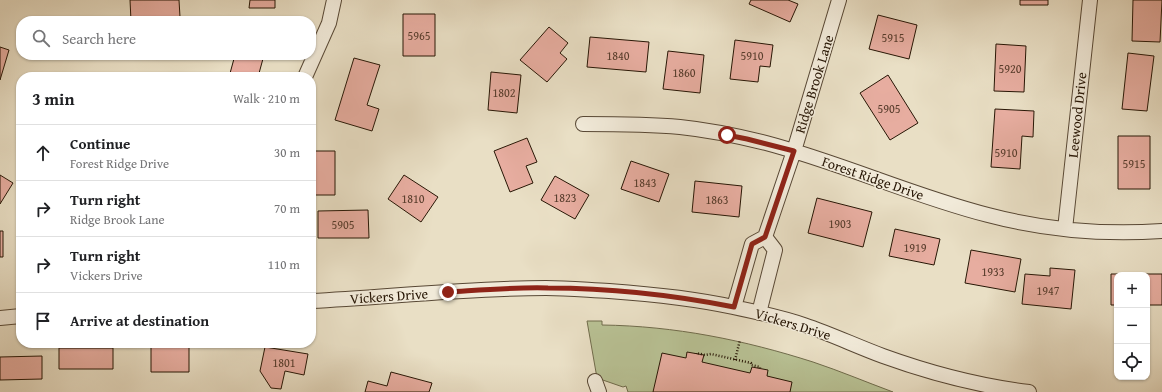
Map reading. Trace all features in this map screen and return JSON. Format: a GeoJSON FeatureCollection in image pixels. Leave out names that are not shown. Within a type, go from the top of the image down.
{"type":"FeatureCollection","features":[{"type":"Feature","properties":{"kind":"street"},"geometry":{"type":"LineString","coordinates":[[316,52],[329,23],[334,0]]}},
{"type":"Feature","properties":{"kind":"street","name":"Ridge Brook Lane"},"geometry":{"type":"LineString","coordinates":[[765,237],[794,151],[839,0]]}},
{"type":"Feature","properties":{"kind":"street","name":"Leewood Drive"},"geometry":{"type":"LineString","coordinates":[[1065,230],[1090,0]]}},
{"type":"Feature","properties":{"kind":"street"},"geometry":{"type":"LineString","coordinates":[[307,72],[313,60]]}},
{"type":"Feature","properties":{"kind":"street","name":"Forest Ridge Drive"},"geometry":{"type":"LineString","coordinates":[[583,124],[627,124],[681,127],[747,139],[794,151],[972,211],[1015,221],[1065,230],[1117,233],[1162,231]]}},
{"type":"Feature","properties":{"kind":"street"},"geometry":{"type":"LineString","coordinates":[[734,307],[752,244],[765,237],[775,250],[759,313]]}},
{"type":"Feature","properties":{"kind":"street","name":"Vickers Drive"},"geometry":{"type":"LineString","coordinates":[[316,301],[463,291],[547,288],[637,293],[688,299],[734,307],[804,325],[883,356],[986,388],[1029,392]]}},
{"type":"Feature","properties":{"kind":"street"},"geometry":{"type":"LineString","coordinates":[[0,318],[16,316]]}},
{"type":"Feature","properties":{"kind":"path"},"geometry":{"type":"LineString","coordinates":[[735,360],[740,340]]}},
{"type":"Feature","properties":{"kind":"path"},"geometry":{"type":"LineString","coordinates":[[696,354],[711,354],[751,363],[751,365],[760,368]]}},
{"type":"Feature","properties":{"kind":"green space"},"geometry":{"type":"Polygon","coordinates":[[[587,321],[602,321],[602,325],[683,331],[761,347],[813,362],[893,392],[628,392],[626,386],[623,387],[597,378],[587,321]]]}},
{"type":"Feature","properties":{"kind":"building"},"geometry":{"type":"Polygon","coordinates":[[[130,0],[179,0],[180,16],[131,16],[130,0]]]}},
{"type":"Feature","properties":{"kind":"building"},"geometry":{"type":"Polygon","coordinates":[[[250,0],[275,0],[275,8],[249,8],[250,0]]]}},
{"type":"Feature","properties":{"kind":"building"},"geometry":{"type":"Polygon","coordinates":[[[751,0],[788,0],[798,4],[790,22],[749,4],[751,0]]]}},
{"type":"Feature","properties":{"kind":"building"},"geometry":{"type":"Polygon","coordinates":[[[1020,0],[1048,0],[1048,5],[1020,5],[1020,0]]]}},
{"type":"Feature","properties":{"kind":"building"},"geometry":{"type":"Polygon","coordinates":[[[1133,0],[1162,0],[1160,42],[1132,41],[1133,0]]]}},
{"type":"Feature","properties":{"kind":"building"},"geometry":{"type":"Polygon","coordinates":[[[403,14],[435,14],[435,56],[403,56],[403,14]]]}},
{"type":"Feature","properties":{"kind":"building"},"geometry":{"type":"Polygon","coordinates":[[[878,15],[917,25],[909,59],[869,49],[878,15]]]}},
{"type":"Feature","properties":{"kind":"building"},"geometry":{"type":"Polygon","coordinates":[[[549,27],[568,43],[560,53],[567,59],[547,82],[520,60],[549,27]]]}},
{"type":"Feature","properties":{"kind":"building"},"geometry":{"type":"Polygon","coordinates":[[[590,37],[649,42],[646,72],[587,67],[590,37]]]}},
{"type":"Feature","properties":{"kind":"building"},"geometry":{"type":"Polygon","coordinates":[[[735,40],[773,45],[770,67],[760,66],[758,82],[730,79],[735,40]]]}},
{"type":"Feature","properties":{"kind":"building"},"geometry":{"type":"Polygon","coordinates":[[[996,44],[1026,46],[1024,92],[994,91],[996,44]]]}},
{"type":"Feature","properties":{"kind":"building"},"geometry":{"type":"Polygon","coordinates":[[[0,47],[9,50],[0,80],[0,47]]]}},
{"type":"Feature","properties":{"kind":"building"},"geometry":{"type":"Polygon","coordinates":[[[668,51],[704,55],[700,93],[663,89],[668,51]]]}},
{"type":"Feature","properties":{"kind":"building"},"geometry":{"type":"Polygon","coordinates":[[[1128,53],[1154,56],[1147,111],[1122,109],[1128,53]]]}},
{"type":"Feature","properties":{"kind":"building"},"geometry":{"type":"Polygon","coordinates":[[[354,58],[380,65],[367,105],[379,109],[372,131],[335,120],[354,58]]]}},
{"type":"Feature","properties":{"kind":"building"},"geometry":{"type":"Polygon","coordinates":[[[234,60],[263,60],[259,72],[230,72],[234,60]]]}},
{"type":"Feature","properties":{"kind":"building"},"geometry":{"type":"Polygon","coordinates":[[[491,72],[521,75],[517,113],[488,110],[491,72]]]}},
{"type":"Feature","properties":{"kind":"building"},"geometry":{"type":"Polygon","coordinates":[[[888,75],[918,123],[890,140],[860,93],[888,75]]]}},
{"type":"Feature","properties":{"kind":"building"},"geometry":{"type":"Polygon","coordinates":[[[995,109],[1034,111],[1033,137],[1022,136],[1020,169],[991,167],[995,109]]]}},
{"type":"Feature","properties":{"kind":"building"},"geometry":{"type":"Polygon","coordinates":[[[1118,136],[1150,136],[1150,189],[1118,189],[1118,136]]]}},
{"type":"Feature","properties":{"kind":"building"},"geometry":{"type":"Polygon","coordinates":[[[527,138],[537,162],[526,166],[533,183],[510,192],[494,151],[527,138]]]}},
{"type":"Feature","properties":{"kind":"building"},"geometry":{"type":"Polygon","coordinates":[[[316,151],[335,151],[335,195],[316,195],[316,151]]]}},
{"type":"Feature","properties":{"kind":"building"},"geometry":{"type":"Polygon","coordinates":[[[631,161],[669,174],[659,202],[621,189],[631,161]]]}},
{"type":"Feature","properties":{"kind":"building"},"geometry":{"type":"Polygon","coordinates":[[[0,175],[13,183],[0,204],[0,175]]]}},
{"type":"Feature","properties":{"kind":"building"},"geometry":{"type":"Polygon","coordinates":[[[404,175],[438,197],[421,222],[388,199],[404,175]]]}},
{"type":"Feature","properties":{"kind":"building"},"geometry":{"type":"Polygon","coordinates":[[[555,176],[589,195],[575,219],[541,200],[555,176]]]}},
{"type":"Feature","properties":{"kind":"building"},"geometry":{"type":"Polygon","coordinates":[[[695,181],[742,186],[739,217],[692,212],[695,181]]]}},
{"type":"Feature","properties":{"kind":"building"},"geometry":{"type":"Polygon","coordinates":[[[817,198],[872,212],[863,247],[808,233],[817,198]]]}},
{"type":"Feature","properties":{"kind":"building"},"geometry":{"type":"Polygon","coordinates":[[[368,210],[369,238],[318,238],[318,211],[368,210]]]}},
{"type":"Feature","properties":{"kind":"building"},"geometry":{"type":"Polygon","coordinates":[[[895,229],[940,239],[934,265],[889,256],[895,229]]]}},
{"type":"Feature","properties":{"kind":"building"},"geometry":{"type":"Polygon","coordinates":[[[0,231],[3,231],[3,257],[0,257],[0,231]]]}},
{"type":"Feature","properties":{"kind":"building"},"geometry":{"type":"Polygon","coordinates":[[[971,250],[1021,259],[1015,292],[965,283],[971,250]]]}},
{"type":"Feature","properties":{"kind":"building"},"geometry":{"type":"Polygon","coordinates":[[[1050,268],[1075,270],[1071,309],[1022,304],[1025,274],[1050,276],[1050,268]]]}},
{"type":"Feature","properties":{"kind":"building"},"geometry":{"type":"Polygon","coordinates":[[[1111,274],[1114,274],[1114,305],[1111,305],[1111,274]]]}},
{"type":"Feature","properties":{"kind":"building"},"geometry":{"type":"Polygon","coordinates":[[[1150,274],[1162,274],[1162,305],[1150,305],[1150,274]]]}},
{"type":"Feature","properties":{"kind":"building"},"geometry":{"type":"Polygon","coordinates":[[[59,348],[113,348],[113,369],[59,369],[59,348]]]}},
{"type":"Feature","properties":{"kind":"building"},"geometry":{"type":"Polygon","coordinates":[[[151,348],[189,348],[189,372],[151,372],[151,348]]]}},
{"type":"Feature","properties":{"kind":"building"},"geometry":{"type":"Polygon","coordinates":[[[265,348],[308,354],[304,375],[285,371],[281,389],[271,388],[260,371],[265,348]]]}},
{"type":"Feature","properties":{"kind":"building"},"geometry":{"type":"Polygon","coordinates":[[[687,352],[704,355],[702,362],[750,373],[752,367],[768,370],[767,376],[792,382],[790,392],[653,392],[662,353],[686,358],[687,352]]]}},
{"type":"Feature","properties":{"kind":"building"},"geometry":{"type":"Polygon","coordinates":[[[42,356],[42,379],[0,380],[0,357],[42,356]]]}},
{"type":"Feature","properties":{"kind":"building"},"geometry":{"type":"Polygon","coordinates":[[[391,372],[432,383],[429,392],[365,392],[368,381],[387,386],[391,372]]]}},
{"type":"Feature","properties":{"kind":"route"},"geometry":{"type":"LineString","coordinates":[[448,292],[515,288],[579,289],[676,297],[734,307],[752,244],[765,237],[794,151],[727,135]]}}]}
